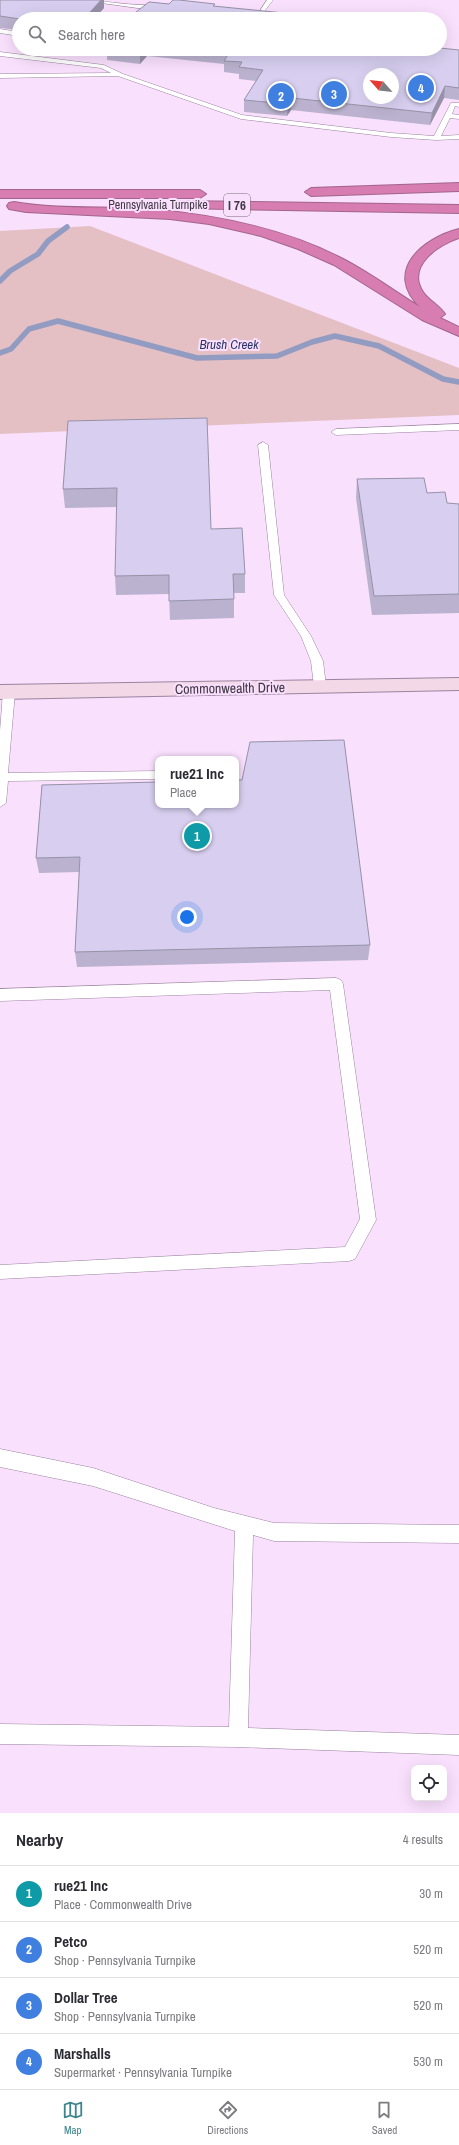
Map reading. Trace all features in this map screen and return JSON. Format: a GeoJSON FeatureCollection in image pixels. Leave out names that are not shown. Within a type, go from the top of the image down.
{"type":"FeatureCollection","features":[{"type":"Feature","properties":{"kind":"highway"},"geometry":{"type":"LineString","coordinates":[[297,192],[459,187]]}},
{"type":"Feature","properties":{"kind":"highway"},"geometry":{"type":"LineString","coordinates":[[226,194],[266,193]]}},
{"type":"Feature","properties":{"kind":"highway","name":"Pennsylvania Turnpike"},"geometry":{"type":"LineString","coordinates":[[0,194],[226,194],[459,197]]}},
{"type":"Feature","properties":{"kind":"highway","name":"Pennsylvania Turnpike"},"geometry":{"type":"LineString","coordinates":[[7,206],[141,205],[459,209]]}},
{"type":"Feature","properties":{"kind":"highway"},"geometry":{"type":"LineString","coordinates":[[7,206],[39,210],[112,211],[189,218],[265,233],[317,251],[340,263],[427,318],[459,332]]}},
{"type":"Feature","properties":{"kind":"highway"},"geometry":{"type":"LineString","coordinates":[[459,232],[439,240],[425,249],[417,258],[412,269],[412,281],[416,292],[424,303],[444,317],[459,324]]}},
{"type":"Feature","properties":{"kind":"street","name":"Commonwealth Drive"},"geometry":{"type":"LineString","coordinates":[[4,692],[459,684]]}},
{"type":"Feature","properties":{"kind":"lane"},"geometry":{"type":"LineString","coordinates":[[83,0],[145,7],[166,6]]}},
{"type":"Feature","properties":{"kind":"lane"},"geometry":{"type":"LineString","coordinates":[[258,12],[270,0]]}},
{"type":"Feature","properties":{"kind":"lane"},"geometry":{"type":"LineString","coordinates":[[0,31],[12,33]]}},
{"type":"Feature","properties":{"kind":"lane"},"geometry":{"type":"LineString","coordinates":[[0,54],[12,55]]}},
{"type":"Feature","properties":{"kind":"lane"},"geometry":{"type":"LineString","coordinates":[[22,56],[100,63],[121,75],[241,117],[391,135],[436,138],[459,137]]}},
{"type":"Feature","properties":{"kind":"lane"},"geometry":{"type":"LineString","coordinates":[[0,76],[70,74],[121,75]]}},
{"type":"Feature","properties":{"kind":"lane"},"geometry":{"type":"LineString","coordinates":[[436,138],[453,104],[459,105]]}},
{"type":"Feature","properties":{"kind":"lane"},"geometry":{"type":"LineString","coordinates":[[447,115],[459,117]]}},
{"type":"Feature","properties":{"kind":"lane"},"geometry":{"type":"LineString","coordinates":[[336,432],[459,427]]}},
{"type":"Feature","properties":{"kind":"lane"},"geometry":{"type":"LineString","coordinates":[[263,445],[279,595],[306,636],[317,661],[320,686]]}},
{"type":"Feature","properties":{"kind":"lane"},"geometry":{"type":"LineString","coordinates":[[0,803],[4,692]]}},
{"type":"Feature","properties":{"kind":"lane"},"geometry":{"type":"LineString","coordinates":[[2,777],[155,775]]}},
{"type":"Feature","properties":{"kind":"lane"},"geometry":{"type":"LineString","coordinates":[[0,995],[336,984],[368,1220],[348,1254],[0,1272]]}},
{"type":"Feature","properties":{"kind":"lane"},"geometry":{"type":"LineString","coordinates":[[0,1458],[93,1477],[214,1517],[274,1532],[459,1534]]}},
{"type":"Feature","properties":{"kind":"lane"},"geometry":{"type":"LineString","coordinates":[[238,1737],[244,1524]]}},
{"type":"Feature","properties":{"kind":"lane"},"geometry":{"type":"LineString","coordinates":[[0,1734],[238,1737],[459,1745]]}},
{"type":"Feature","properties":{"kind":"shaded area"},"geometry":{"type":"Polygon","coordinates":[[[90,226],[459,368],[459,415],[0,434],[0,231],[90,226]]]}},
{"type":"Feature","properties":{"kind":"building"},"geometry":{"type":"Polygon","coordinates":[[[0,0],[101,0],[90,12],[12,12],[12,18],[0,16],[0,0]]]}},
{"type":"Feature","properties":{"kind":"building"},"geometry":{"type":"Polygon","coordinates":[[[173,0],[179,0],[215,4],[213,6],[274,12],[136,12],[149,2],[169,4],[173,0]]]}},
{"type":"Feature","properties":{"kind":"building"},"geometry":{"type":"Polygon","coordinates":[[[447,49],[459,50],[459,88],[445,86],[432,113],[292,98],[288,104],[244,100],[263,70],[239,67],[242,62],[224,61],[227,56],[447,56],[447,49]]]}},
{"type":"Feature","properties":{"kind":"building"},"geometry":{"type":"Polygon","coordinates":[[[207,418],[211,529],[242,528],[245,574],[233,574],[234,599],[169,601],[169,575],[115,576],[117,488],[63,489],[68,421],[207,418]]]}},
{"type":"Feature","properties":{"kind":"building"},"geometry":{"type":"Polygon","coordinates":[[[424,478],[427,493],[445,492],[447,503],[459,504],[459,594],[374,596],[357,479],[424,478]]]}},
{"type":"Feature","properties":{"kind":"building"},"geometry":{"type":"Polygon","coordinates":[[[344,740],[370,945],[75,952],[80,857],[36,858],[42,785],[155,782],[155,808],[239,808],[239,780],[242,780],[250,742],[344,740]]]}},
{"type":"Feature","properties":{"kind":"waterway"},"geometry":{"type":"LineString","coordinates":[[0,281],[10,271],[38,254],[48,241],[67,227]]}},
{"type":"Feature","properties":{"kind":"waterway","name":"Brush Creek"},"geometry":{"type":"LineString","coordinates":[[0,353],[11,349],[29,329],[58,321],[197,358],[277,356],[312,342],[335,336],[379,346],[443,379],[459,382]]}},
{"type":"Feature","properties":{"kind":"place","name":"Marshalls"},"geometry":{"type":"Point","coordinates":[421,88]}},
{"type":"Feature","properties":{"kind":"place","name":"Dollar Tree"},"geometry":{"type":"Point","coordinates":[334,94]}},
{"type":"Feature","properties":{"kind":"place","name":"Petco"},"geometry":{"type":"Point","coordinates":[281,96]}},
{"type":"Feature","properties":{"kind":"place","name":"rue21 Inc"},"geometry":{"type":"Point","coordinates":[197,836]}}]}
